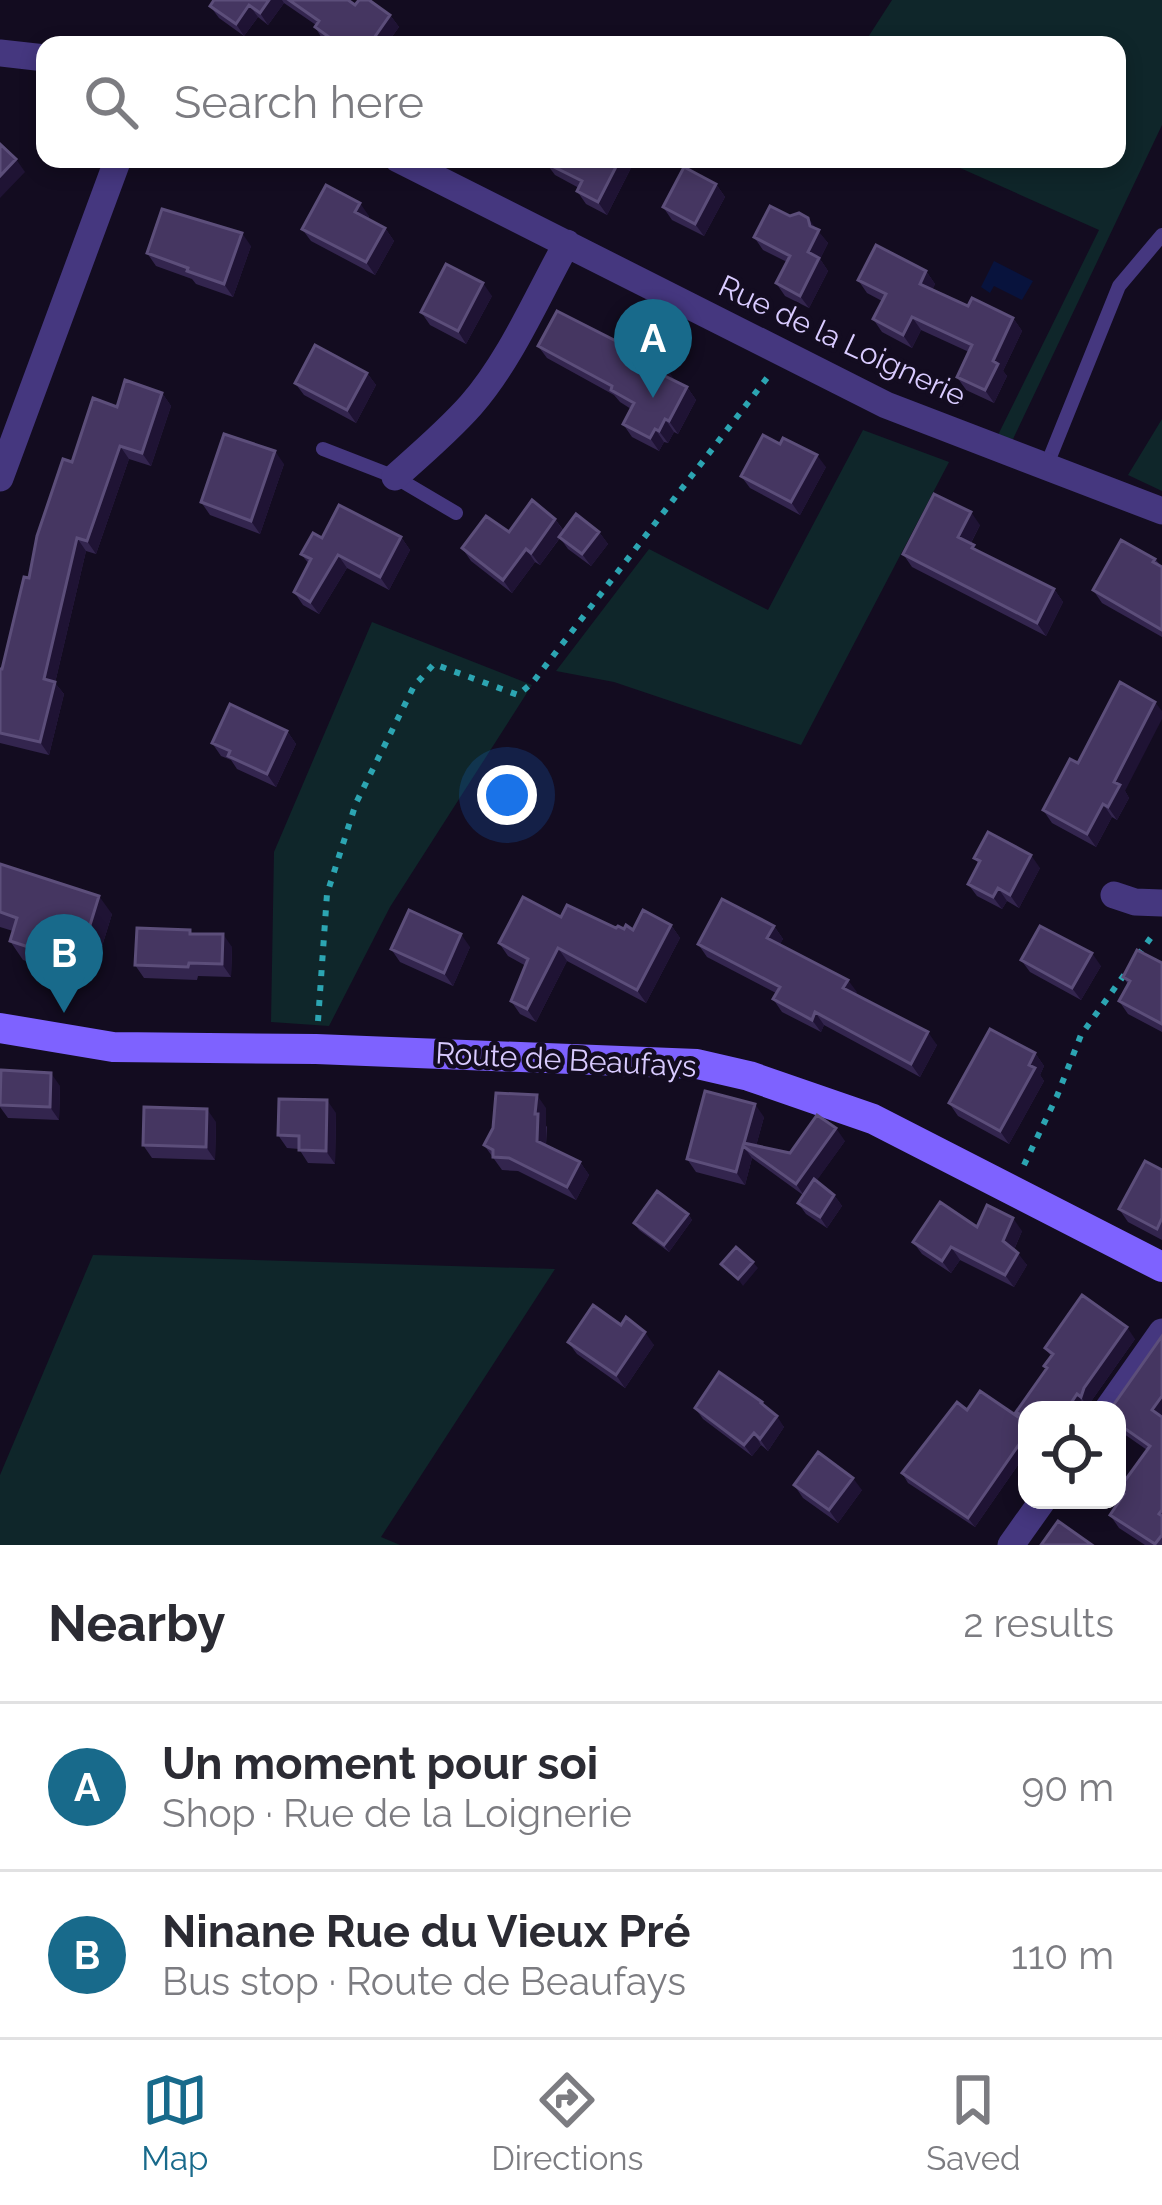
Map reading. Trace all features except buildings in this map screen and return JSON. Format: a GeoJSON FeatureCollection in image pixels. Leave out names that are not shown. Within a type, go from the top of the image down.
{"type":"FeatureCollection","features":[{"type":"Feature","properties":{"kind":"street"},"geometry":{"type":"LineString","coordinates":[[0,53],[36,57]]}},
{"type":"Feature","properties":{"kind":"street"},"geometry":{"type":"LineString","coordinates":[[0,478],[115,168]]}},
{"type":"Feature","properties":{"kind":"street","name":"Rue de la Loignerie"},"geometry":{"type":"LineString","coordinates":[[416,168],[886,405],[1162,511]]}},
{"type":"Feature","properties":{"kind":"street"},"geometry":{"type":"LineString","coordinates":[[395,477],[474,402],[567,243]]}},
{"type":"Feature","properties":{"kind":"street"},"geometry":{"type":"LineString","coordinates":[[1114,895],[1162,904]]}},
{"type":"Feature","properties":{"kind":"street","name":"Route de Beaufays"},"geometry":{"type":"LineString","coordinates":[[0,1028],[113,1047],[316,1049],[697,1064],[749,1076],[872,1119],[1162,1267]]}},
{"type":"Feature","properties":{"kind":"street"},"geometry":{"type":"LineString","coordinates":[[1113,1401],[1162,1332]]}},
{"type":"Feature","properties":{"kind":"street"},"geometry":{"type":"LineString","coordinates":[[1011,1545],[1037,1509]]}},
{"type":"Feature","properties":{"kind":"lane"},"geometry":{"type":"LineString","coordinates":[[1046,467],[1119,286],[1162,235]]}},
{"type":"Feature","properties":{"kind":"lane"},"geometry":{"type":"LineString","coordinates":[[323,448],[395,477],[456,513]]}},
{"type":"Feature","properties":{"kind":"path"},"geometry":{"type":"LineString","coordinates":[[316,1049],[327,894],[356,803],[414,686],[434,664],[518,694],[532,682],[785,354]]}},
{"type":"Feature","properties":{"kind":"path"},"geometry":{"type":"LineString","coordinates":[[1012,1190],[1082,1035],[1162,923]]}},
{"type":"Feature","properties":{"kind":"green space"},"geometry":{"type":"Polygon","coordinates":[[[892,0],[1162,0],[1162,125],[1013,439],[997,437],[1099,230],[960,168],[1126,168],[1126,36],[869,36],[892,0]]]}},
{"type":"Feature","properties":{"kind":"green space"},"geometry":{"type":"Polygon","coordinates":[[[1162,419],[1162,491],[1128,475],[1162,419]]]}},
{"type":"Feature","properties":{"kind":"green space"},"geometry":{"type":"Polygon","coordinates":[[[863,430],[949,462],[801,745],[614,682],[556,671],[649,549],[768,610],[863,430]]]}},
{"type":"Feature","properties":{"kind":"green space"},"geometry":{"type":"Polygon","coordinates":[[[372,622],[532,685],[390,907],[329,1026],[271,1022],[274,852],[372,622]]]}},
{"type":"Feature","properties":{"kind":"green space"},"geometry":{"type":"Polygon","coordinates":[[[93,1255],[555,1269],[381,1537],[400,1545],[0,1545],[0,1475],[93,1255]]]}},
{"type":"Feature","properties":{"kind":"shaded area"},"geometry":{"type":"Polygon","coordinates":[[[994,261],[1033,281],[1022,300],[994,286],[990,293],[981,287],[994,261]]]}},
{"type":"Feature","properties":{"kind":"place","name":"Un moment pour soi"},"geometry":{"type":"Point","coordinates":[653,398]}},
{"type":"Feature","properties":{"kind":"place","name":"Ninane Rue du Vieux Pré"},"geometry":{"type":"Point","coordinates":[64,1013]}}]}
